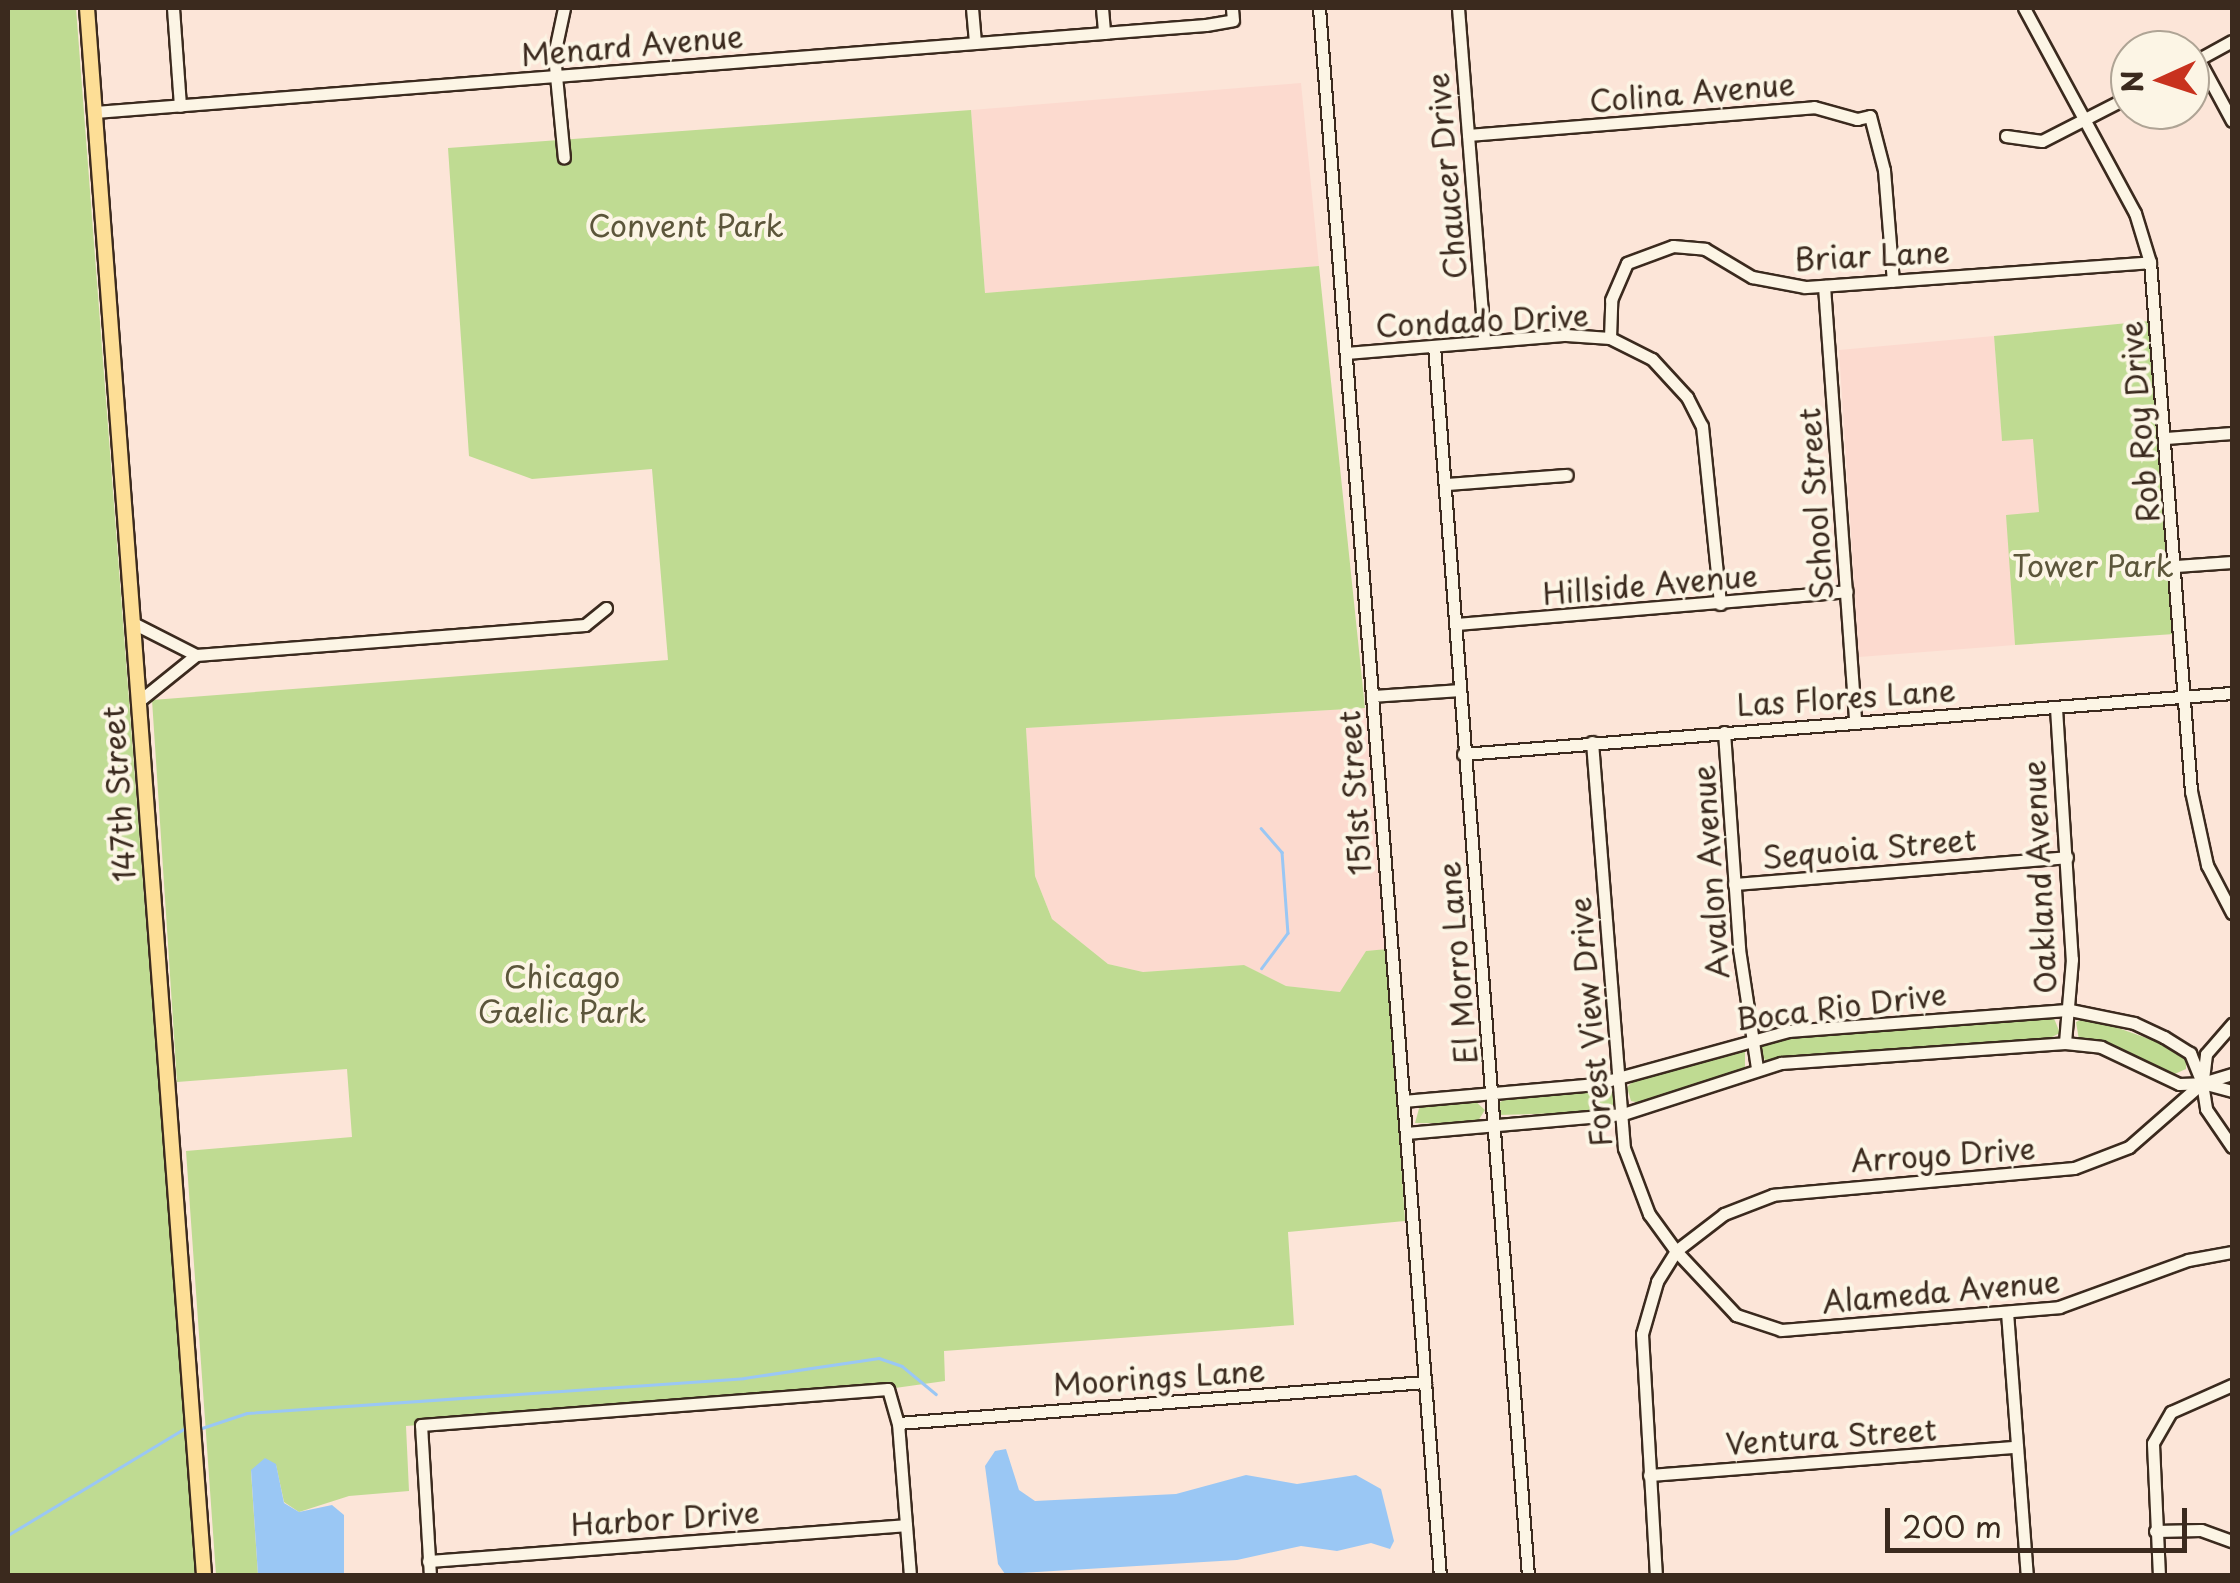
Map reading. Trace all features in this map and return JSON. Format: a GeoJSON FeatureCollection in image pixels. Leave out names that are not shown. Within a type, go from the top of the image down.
{"type":"FeatureCollection","features":[{"type":"Feature","properties":{"kind":"main road","name":"147th Street"},"geometry":{"type":"LineString","coordinates":[[87,8],[204,1576]]}},
{"type":"Feature","properties":{"kind":"street"},"geometry":{"type":"LineString","coordinates":[[173,8],[180,106]]}},
{"type":"Feature","properties":{"kind":"street"},"geometry":{"type":"LineString","coordinates":[[564,8],[556,33],[564,158]]}},
{"type":"Feature","properties":{"kind":"street"},"geometry":{"type":"LineString","coordinates":[[972,8],[975,43]]}},
{"type":"Feature","properties":{"kind":"street"},"geometry":{"type":"LineString","coordinates":[[1102,8],[1104,33]]}},
{"type":"Feature","properties":{"kind":"street","name":"151st Street"},"geometry":{"type":"LineString","coordinates":[[1320,8],[1440,1576]]}},
{"type":"Feature","properties":{"kind":"street","name":"Chaucer Drive"},"geometry":{"type":"LineString","coordinates":[[1458,8],[1484,341]]}},
{"type":"Feature","properties":{"kind":"street","name":"Rob Roy Drive"},"geometry":{"type":"LineString","coordinates":[[2024,8],[2135,213],[2150,262],[2196,824],[2207,865],[2232,913]]}},
{"type":"Feature","properties":{"kind":"street","name":"Menard Avenue"},"geometry":{"type":"LineString","coordinates":[[95,112],[1104,33],[1232,14]]}},
{"type":"Feature","properties":{"kind":"street"},"geometry":{"type":"LineString","coordinates":[[2210,53],[2232,41]]}},
{"type":"Feature","properties":{"kind":"street"},"geometry":{"type":"LineString","coordinates":[[2210,87],[2232,121]]}},
{"type":"Feature","properties":{"kind":"street","name":"Colina Avenue"},"geometry":{"type":"LineString","coordinates":[[1468,134],[1814,107],[1857,119],[1870,116],[1884,170],[1893,281]]}},
{"type":"Feature","properties":{"kind":"street"},"geometry":{"type":"LineString","coordinates":[[2006,136],[2042,140],[2110,107]]}},
{"type":"Feature","properties":{"kind":"street","name":"Briar Lane"},"geometry":{"type":"LineString","coordinates":[[1610,338],[1612,300],[1627,263],[1673,246],[1705,249],[1769,282],[1824,286],[2150,262]]}},
{"type":"Feature","properties":{"kind":"street","name":"School Street"},"geometry":{"type":"LineString","coordinates":[[1824,286],[1856,718]]}},
{"type":"Feature","properties":{"kind":"street","name":"Condado Drive"},"geometry":{"type":"LineString","coordinates":[[1346,353],[1484,341],[1610,338],[1670,376],[1702,426],[1720,604]]}},
{"type":"Feature","properties":{"kind":"street","name":"El Morro Lane"},"geometry":{"type":"LineString","coordinates":[[1434,346],[1528,1576]]}},
{"type":"Feature","properties":{"kind":"street"},"geometry":{"type":"LineString","coordinates":[[2166,438],[2232,433]]}},
{"type":"Feature","properties":{"kind":"street"},"geometry":{"type":"LineString","coordinates":[[1446,484],[1567,475]]}},
{"type":"Feature","properties":{"kind":"street"},"geometry":{"type":"LineString","coordinates":[[2176,566],[2232,562]]}},
{"type":"Feature","properties":{"kind":"street","name":"Hillside Avenue"},"geometry":{"type":"LineString","coordinates":[[1456,624],[1847,591]]}},
{"type":"Feature","properties":{"kind":"street"},"geometry":{"type":"LineString","coordinates":[[133,623],[196,655],[585,625],[606,608]]}},
{"type":"Feature","properties":{"kind":"street"},"geometry":{"type":"LineString","coordinates":[[139,701],[196,655]]}},
{"type":"Feature","properties":{"kind":"street"},"geometry":{"type":"LineString","coordinates":[[1372,696],[1459,690]]}},
{"type":"Feature","properties":{"kind":"street","name":"Las Flores Lane"},"geometry":{"type":"LineString","coordinates":[[1463,754],[1856,718],[2056,708],[2232,693]]}},
{"type":"Feature","properties":{"kind":"street","name":"Oakland Avenue"},"geometry":{"type":"LineString","coordinates":[[2056,708],[2067,857],[2070,1010],[2065,1043]]}},
{"type":"Feature","properties":{"kind":"street","name":"Avalon Avenue"},"geometry":{"type":"LineString","coordinates":[[1724,732],[1734,884],[1757,1068]]}},
{"type":"Feature","properties":{"kind":"street","name":"Forest View Drive"},"geometry":{"type":"LineString","coordinates":[[1592,742],[1623,1114],[1632,1178],[1676,1251]]}},
{"type":"Feature","properties":{"kind":"street","name":"Sequoia Street"},"geometry":{"type":"LineString","coordinates":[[1734,884],[2067,857]]}},
{"type":"Feature","properties":{"kind":"street","name":"Boca Rio Drive"},"geometry":{"type":"LineString","coordinates":[[1403,1101],[1620,1079],[1752,1036],[2070,1010],[2134,1023],[2190,1053],[2202,1083],[2206,1109],[2232,1146]]}},
{"type":"Feature","properties":{"kind":"street","name":"Arroyo Drive"},"geometry":{"type":"LineString","coordinates":[[2202,1083],[2206,1054],[2232,1024]]}},
{"type":"Feature","properties":{"kind":"street","name":"Boca Rio Drive"},"geometry":{"type":"LineString","coordinates":[[1406,1132],[1623,1114],[1757,1068],[2065,1043],[2101,1048],[2179,1084],[2202,1083],[2232,1091]]}},
{"type":"Feature","properties":{"kind":"street","name":"Arroyo Drive"},"geometry":{"type":"LineString","coordinates":[[1676,1251],[1724,1214],[1773,1195],[2074,1168],[2130,1147],[2202,1083],[2232,1074]]}},
{"type":"Feature","properties":{"kind":"street"},"geometry":{"type":"LineString","coordinates":[[1656,1576],[1642,1334],[1657,1282],[1676,1251]]}},
{"type":"Feature","properties":{"kind":"street","name":"Alameda Avenue"},"geometry":{"type":"LineString","coordinates":[[1676,1251],[1736,1315],[1762,1328],[2007,1312],[2088,1301],[2188,1260],[2232,1252]]}},
{"type":"Feature","properties":{"kind":"street"},"geometry":{"type":"LineString","coordinates":[[2007,1312],[2027,1576]]}},
{"type":"Feature","properties":{"kind":"street","name":"Moorings Lane"},"geometry":{"type":"LineString","coordinates":[[898,1423],[1425,1382]]}},
{"type":"Feature","properties":{"kind":"street"},"geometry":{"type":"LineString","coordinates":[[2159,1576],[2150,1467],[2159,1432],[2171,1412],[2232,1385]]}},
{"type":"Feature","properties":{"kind":"street"},"geometry":{"type":"LineString","coordinates":[[430,1576],[421,1425],[888,1389],[898,1423],[910,1576]]}},
{"type":"Feature","properties":{"kind":"street","name":"Ventura Street"},"geometry":{"type":"LineString","coordinates":[[1649,1475],[2016,1447]]}},
{"type":"Feature","properties":{"kind":"street","name":"Harbor Drive"},"geometry":{"type":"LineString","coordinates":[[428,1561],[906,1525]]}},
{"type":"Feature","properties":{"kind":"street"},"geometry":{"type":"LineString","coordinates":[[2156,1531],[2201,1530],[2232,1541]]}},
{"type":"Feature","properties":{"kind":"shaded area"},"geometry":{"type":"Polygon","coordinates":[[[1301,83],[1319,266],[985,293],[971,110],[1301,83]]]}},
{"type":"Feature","properties":{"kind":"shaded area"},"geometry":{"type":"Polygon","coordinates":[[[1994,336],[2002,440],[2033,438],[2039,512],[2007,516],[2015,645],[1859,657],[1839,350],[1994,336]]]}},
{"type":"Feature","properties":{"kind":"shaded area"},"geometry":{"type":"Polygon","coordinates":[[[1365,708],[1387,949],[1366,951],[1341,992],[1286,986],[1243,965],[1143,972],[1108,964],[1052,919],[1035,876],[1026,728],[1365,708]]]}},
{"type":"Feature","properties":{"kind":"green space"},"geometry":{"type":"Polygon","coordinates":[[[8,8],[76,8],[196,1575],[8,1575],[8,8]]]}},
{"type":"Feature","properties":{"kind":"green space"},"geometry":{"type":"Polygon","coordinates":[[[971,110],[985,293],[1319,266],[1365,708],[1026,728],[1035,876],[1052,919],[1108,964],[1143,972],[1244,965],[1286,986],[1340,992],[1366,951],[1387,949],[1405,1221],[1288,1232],[1294,1325],[944,1351],[945,1381],[888,1389],[406,1426],[409,1491],[349,1496],[299,1512],[284,1502],[276,1465],[251,1471],[258,1575],[216,1575],[186,1151],[352,1137],[347,1069],[177,1082],[152,700],[668,660],[652,469],[532,479],[469,456],[448,148],[971,110]]]}},
{"type":"Feature","properties":{"kind":"green space","name":"Tower Park"},"geometry":{"type":"Polygon","coordinates":[[[2149,321],[2174,634],[2015,645],[2006,515],[2039,512],[2033,439],[2002,441],[1994,336],[2149,321]]]}},
{"type":"Feature","properties":{"kind":"green space"},"geometry":{"type":"Polygon","coordinates":[[[2053,1016],[2060,1033],[2050,1038],[1766,1062],[1759,1048],[1783,1037],[2053,1016]]]}},
{"type":"Feature","properties":{"kind":"green space"},"geometry":{"type":"Polygon","coordinates":[[[2087,1017],[2155,1041],[2186,1060],[2186,1069],[2170,1076],[2119,1050],[2079,1040],[2076,1022],[2087,1017]]]}},
{"type":"Feature","properties":{"kind":"green space"},"geometry":{"type":"Polygon","coordinates":[[[1736,1047],[1745,1052],[1745,1068],[1640,1103],[1631,1101],[1627,1087],[1636,1079],[1736,1047]]]}},
{"type":"Feature","properties":{"kind":"green space"},"geometry":{"type":"Polygon","coordinates":[[[1604,1089],[1614,1092],[1616,1102],[1604,1112],[1499,1115],[1499,1103],[1508,1097],[1604,1089]]]}},
{"type":"Feature","properties":{"kind":"green space"},"geometry":{"type":"Polygon","coordinates":[[[1474,1100],[1485,1110],[1476,1124],[1415,1123],[1420,1105],[1474,1100]]]}},
{"type":"Feature","properties":{"kind":"water"},"geometry":{"type":"Polygon","coordinates":[[[1006,1449],[1019,1490],[1035,1501],[1176,1494],[1246,1475],[1297,1484],[1356,1475],[1381,1489],[1394,1541],[1390,1549],[1371,1543],[1337,1551],[1301,1546],[1237,1560],[1005,1574],[998,1564],[985,1466],[995,1451],[1006,1449]]]}},
{"type":"Feature","properties":{"kind":"water"},"geometry":{"type":"Polygon","coordinates":[[[265,1458],[276,1464],[284,1503],[299,1512],[332,1505],[344,1515],[344,1575],[258,1575],[251,1470],[265,1458]]]}},
{"type":"Feature","properties":{"kind":"waterway"},"geometry":{"type":"LineString","coordinates":[[1261,828],[1282,852],[1288,933],[1262,968]]}},
{"type":"Feature","properties":{"kind":"waterway"},"geometry":{"type":"LineString","coordinates":[[202,1428],[247,1413],[744,1378],[879,1358],[902,1366],[936,1394]]}},
{"type":"Feature","properties":{"kind":"waterway"},"geometry":{"type":"LineString","coordinates":[[8,1535],[184,1429]]}},
{"type":"Feature","properties":{"kind":"park label","name":"Convent Park"},"geometry":{"type":"Point","coordinates":[686,225]}},
{"type":"Feature","properties":{"kind":"park label","name":"Chicago Gaelic Park"},"geometry":{"type":"Point","coordinates":[562,993]}}]}
